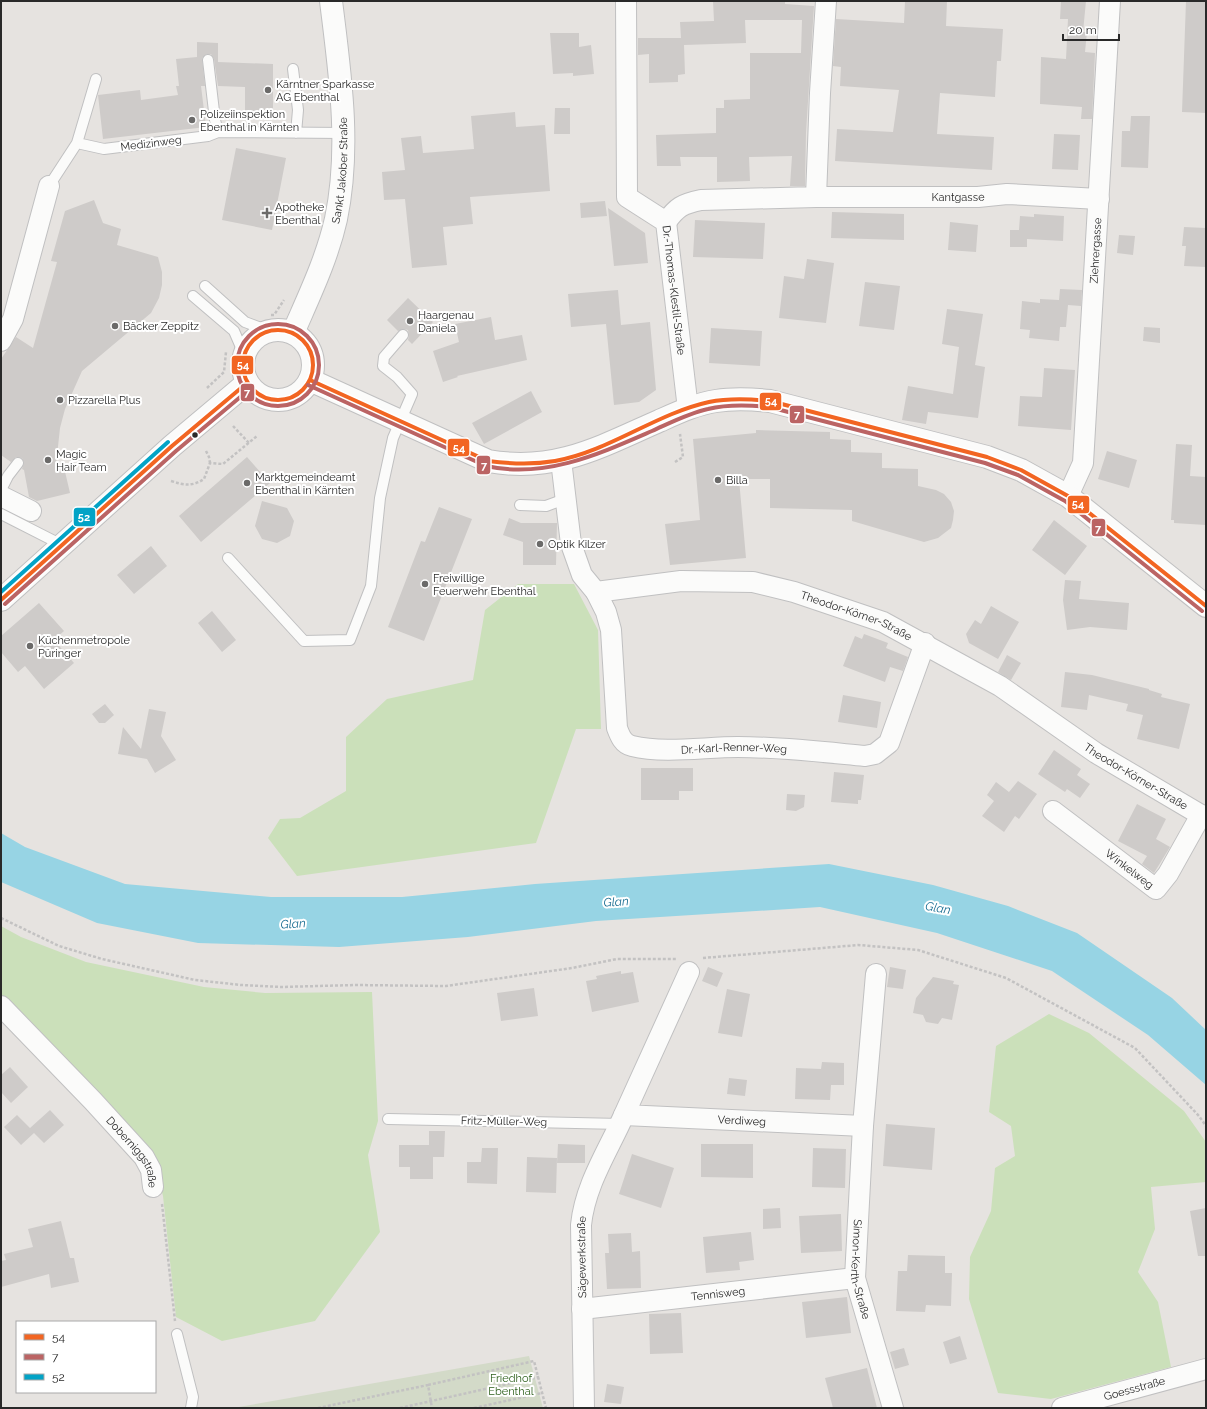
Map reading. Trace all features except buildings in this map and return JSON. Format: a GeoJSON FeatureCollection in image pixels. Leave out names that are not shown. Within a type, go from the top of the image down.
{"type":"FeatureCollection","features":[{"type":"Feature","properties":{"kind":"main road","name":"Sankt Jakober Straße"},"geometry":{"type":"LineString","coordinates":[[293,333],[322,264],[336,219],[342,180],[344,133],[341,86],[331,1]]}},
{"type":"Feature","properties":{"kind":"main road"},"geometry":{"type":"LineString","coordinates":[[281,330],[293,333],[304,342],[311,353],[313,367],[310,380],[300,393],[286,399],[271,400],[257,394],[246,383],[242,368],[244,354],[254,339],[269,331],[281,330]]}},
{"type":"Feature","properties":{"kind":"main road"},"geometry":{"type":"LineString","coordinates":[[310,380],[488,461],[509,465],[530,465],[561,460],[586,453],[684,419],[715,401],[743,399],[770,401],[987,457],[1021,470],[1068,496],[1206,606]]}},
{"type":"Feature","properties":{"kind":"main road"},"geometry":{"type":"LineString","coordinates":[[1,600],[172,446],[246,383]]}},
{"type":"Feature","properties":{"kind":"street","name":"Dr.-Thomas-Klestil-Straße"},"geometry":{"type":"LineString","coordinates":[[626,1],[627,197],[666,222],[684,419]]}},
{"type":"Feature","properties":{"kind":"street"},"geometry":{"type":"LineString","coordinates":[[816,197],[820,93],[826,1]]}},
{"type":"Feature","properties":{"kind":"street","name":"Ziehrergasse"},"geometry":{"type":"LineString","coordinates":[[1068,496],[1083,463],[1110,1]]}},
{"type":"Feature","properties":{"kind":"street"},"geometry":{"type":"LineString","coordinates":[[1,341],[13,319],[49,186]]}},
{"type":"Feature","properties":{"kind":"street","name":"Kantgasse"},"geometry":{"type":"LineString","coordinates":[[666,222],[675,210],[685,203],[701,200],[816,197],[978,197],[1007,194],[1099,199]]}},
{"type":"Feature","properties":{"kind":"street"},"geometry":{"type":"LineString","coordinates":[[561,460],[571,544],[575,560],[582,575],[596,592]]}},
{"type":"Feature","properties":{"kind":"street"},"geometry":{"type":"LineString","coordinates":[[1,496],[31,511]]}},
{"type":"Feature","properties":{"kind":"street","name":"Theodor-Körner-Straße"},"geometry":{"type":"LineString","coordinates":[[596,592],[681,581],[716,580],[753,582],[794,592],[883,622],[925,643],[1000,686],[1096,753],[1203,817]]}},
{"type":"Feature","properties":{"kind":"street","name":"Dr.-Karl-Renner-Weg"},"geometry":{"type":"LineString","coordinates":[[596,592],[606,612],[611,630],[617,728],[621,739],[630,745],[653,749],[738,747],[774,748],[865,756],[874,754],[889,743],[925,643]]}},
{"type":"Feature","properties":{"kind":"street","name":"Winkelweg"},"geometry":{"type":"LineString","coordinates":[[1053,811],[1156,889],[1168,874],[1203,817]]}},
{"type":"Feature","properties":{"kind":"street"},"geometry":{"type":"LineString","coordinates":[[622,1120],[689,963]]}},
{"type":"Feature","properties":{"kind":"street"},"geometry":{"type":"LineString","coordinates":[[863,1126],[876,974]]}},
{"type":"Feature","properties":{"kind":"street","name":"Doberniggstraße"},"geometry":{"type":"LineString","coordinates":[[1,1006],[93,1101],[144,1157],[150,1170],[153,1187]]}},
{"type":"Feature","properties":{"kind":"street","name":"Verdiweg"},"geometry":{"type":"LineString","coordinates":[[622,1120],[863,1126]]}},
{"type":"Feature","properties":{"kind":"street","name":"Sägewerkstraße"},"geometry":{"type":"LineString","coordinates":[[584,1408],[581,1224],[583,1208],[592,1182],[622,1120]]}},
{"type":"Feature","properties":{"kind":"street","name":"Simon-Kerth-Straße"},"geometry":{"type":"LineString","coordinates":[[863,1126],[854,1278],[893,1408]]}},
{"type":"Feature","properties":{"kind":"street","name":"Tennisweg"},"geometry":{"type":"LineString","coordinates":[[582,1308],[854,1278]]}},
{"type":"Feature","properties":{"kind":"street","name":"Goessstraße"},"geometry":{"type":"LineString","coordinates":[[1062,1408],[1206,1369]]}},
{"type":"Feature","properties":{"kind":"lane"},"geometry":{"type":"LineString","coordinates":[[208,60],[215,120],[218,132]]}},
{"type":"Feature","properties":{"kind":"lane"},"geometry":{"type":"LineString","coordinates":[[293,69],[298,110],[296,133]]}},
{"type":"Feature","properties":{"kind":"lane"},"geometry":{"type":"LineString","coordinates":[[49,186],[78,143],[96,79]]}},
{"type":"Feature","properties":{"kind":"lane","name":"Medizinweg"},"geometry":{"type":"LineString","coordinates":[[78,143],[104,149],[208,136],[218,132],[344,133]]}},
{"type":"Feature","properties":{"kind":"lane"},"geometry":{"type":"LineString","coordinates":[[205,286],[246,322],[269,331]]}},
{"type":"Feature","properties":{"kind":"lane"},"geometry":{"type":"LineString","coordinates":[[193,296],[234,332],[244,354]]}},
{"type":"Feature","properties":{"kind":"lane"},"geometry":{"type":"LineString","coordinates":[[228,558],[304,641],[350,640],[371,586],[380,498],[393,438],[399,421],[412,394],[383,366],[384,357],[403,335]]}},
{"type":"Feature","properties":{"kind":"lane"},"geometry":{"type":"LineString","coordinates":[[1,490],[8,476],[18,463]]}},
{"type":"Feature","properties":{"kind":"lane"},"geometry":{"type":"LineString","coordinates":[[520,505],[546,506],[565,499]]}},
{"type":"Feature","properties":{"kind":"lane"},"geometry":{"type":"LineString","coordinates":[[1,514],[62,545]]}},
{"type":"Feature","properties":{"kind":"lane","name":"Fritz-Müller-Weg"},"geometry":{"type":"LineString","coordinates":[[388,1119],[622,1120]]}},
{"type":"Feature","properties":{"kind":"lane"},"geometry":{"type":"LineString","coordinates":[[177,1334],[193,1397],[191,1408]]}},
{"type":"Feature","properties":{"kind":"path"},"geometry":{"type":"LineString","coordinates":[[675,462],[682,457],[684,419]]}},
{"type":"Feature","properties":{"kind":"path"},"geometry":{"type":"LineString","coordinates":[[233,426],[249,443]]}},
{"type":"Feature","properties":{"kind":"path"},"geometry":{"type":"LineString","coordinates":[[210,463],[223,464],[257,436]]}},
{"type":"Feature","properties":{"kind":"path"},"geometry":{"type":"LineString","coordinates":[[171,481],[185,485],[196,484],[204,479],[210,463],[206,451]]}},
{"type":"Feature","properties":{"kind":"path"},"geometry":{"type":"LineString","coordinates":[[1,918],[59,946],[102,959],[195,980],[241,985],[281,987],[355,985],[446,986],[572,968],[617,959],[689,963],[858,945],[918,950],[1006,978],[1135,1048],[1199,1116],[1206,1126]]}},
{"type":"Feature","properties":{"kind":"path","name":"Doberniggstraße"},"geometry":{"type":"LineString","coordinates":[[153,1187],[161,1197],[177,1334]]}},
{"type":"Feature","properties":{"kind":"path"},"geometry":{"type":"LineString","coordinates":[[318,1408],[428,1386],[534,1361],[546,1408]]}},
{"type":"Feature","properties":{"kind":"path"},"geometry":{"type":"LineString","coordinates":[[400,1408],[539,1377]]}},
{"type":"Feature","properties":{"kind":"path"},"geometry":{"type":"LineString","coordinates":[[428,1386],[432,1408]]}},
{"type":"Feature","properties":{"kind":"path"},"geometry":{"type":"LineString","coordinates":[[474,1408],[542,1393]]}},
{"type":"Feature","properties":{"kind":"green space"},"geometry":{"type":"Polygon","coordinates":[[[518,584],[574,584],[598,630],[601,729],[576,729],[536,843],[297,876],[268,838],[280,819],[300,818],[346,791],[346,737],[387,699],[473,680],[485,610],[518,584]]]}},
{"type":"Feature","properties":{"kind":"green space"},"geometry":{"type":"Polygon","coordinates":[[[1,926],[21,937],[86,962],[204,987],[265,993],[372,992],[378,1121],[368,1155],[380,1232],[315,1321],[222,1341],[176,1317],[163,1196],[152,1155],[1,996],[1,926]]]}},
{"type":"Feature","properties":{"kind":"green space"},"geometry":{"type":"Polygon","coordinates":[[[1049,1014],[1089,1033],[1184,1111],[1206,1142],[1206,1182],[1151,1187],[1155,1229],[1138,1272],[1158,1302],[1171,1367],[1051,1399],[998,1393],[969,1299],[970,1257],[991,1211],[995,1168],[1015,1156],[1011,1126],[989,1112],[996,1046],[1049,1014]]]}},
{"type":"Feature","properties":{"kind":"green space","name":"Friedhof Ebenthal"},"geometry":{"type":"Polygon","coordinates":[[[529,1356],[543,1408],[233,1408],[529,1356]]]}},
{"type":"Feature","properties":{"kind":"water","name":"Glan"},"geometry":{"type":"Polygon","coordinates":[[[1,833],[25,847],[125,884],[271,897],[402,897],[535,884],[829,864],[933,885],[1008,906],[1077,933],[1172,998],[1206,1030],[1206,1085],[1148,1035],[1052,971],[937,933],[820,907],[596,921],[468,937],[339,947],[198,943],[97,923],[1,882],[1,833]]]}},
{"type":"Feature","properties":{"kind":"transit line","name":"7"},"geometry":{"type":"LineString","coordinates":[[278,324],[294,327],[307,336],[316,349],[319,365],[316,381],[307,394],[294,403],[278,406],[262,403],[249,394],[240,381],[237,365],[240,349],[249,336],[262,327],[278,324]]}},
{"type":"Feature","properties":{"kind":"transit line","name":"54"},"geometry":{"type":"LineString","coordinates":[[278,330],[291,333],[303,340],[310,352],[313,365],[310,378],[303,390],[291,397],[278,400],[265,397],[253,390],[246,378],[243,365],[246,352],[253,340],[265,333],[278,330]]}},
{"type":"Feature","properties":{"kind":"transit line","name":"54"},"geometry":{"type":"LineString","coordinates":[[310,380],[488,461],[530,464],[555,461],[575,456],[614,441],[670,415],[709,402],[740,399],[770,401],[987,457],[1021,470],[1068,496],[1206,606]]}},
{"type":"Feature","properties":{"kind":"transit line","name":"54"},"geometry":{"type":"LineString","coordinates":[[1,600],[172,446],[247,383]]}},
{"type":"Feature","properties":{"kind":"transit line","name":"7"},"geometry":{"type":"LineString","coordinates":[[308,385],[486,466],[508,469],[550,467],[592,456],[687,416],[708,409],[738,405],[769,407],[985,463],[1018,475],[1065,501],[1202,611]]}},
{"type":"Feature","properties":{"kind":"transit line","name":"7"},"geometry":{"type":"LineString","coordinates":[[5,604],[176,451],[251,388]]}},
{"type":"Feature","properties":{"kind":"transit line","name":"52"},"geometry":{"type":"LineString","coordinates":[[1,592],[168,442]]}},
{"type":"Feature","properties":{"kind":"place","name":"Kärntner Sparkasse AG Ebenthal"},"geometry":{"type":"Point","coordinates":[268,90]}},
{"type":"Feature","properties":{"kind":"place","name":"Polizeiinspektion Ebenthal in Kärnten"},"geometry":{"type":"Point","coordinates":[192,120]}},
{"type":"Feature","properties":{"kind":"place","name":"Apotheke Ebenthal"},"geometry":{"type":"Point","coordinates":[267,213]}},
{"type":"Feature","properties":{"kind":"place","name":"Haargenau Daniela"},"geometry":{"type":"Point","coordinates":[410,321]}},
{"type":"Feature","properties":{"kind":"place","name":"Bäcker Zeppitz"},"geometry":{"type":"Point","coordinates":[115,326]}},
{"type":"Feature","properties":{"kind":"place","name":"Pizzarella Plus"},"geometry":{"type":"Point","coordinates":[60,400]}},
{"type":"Feature","properties":{"kind":"place","name":"Magic Hair Team"},"geometry":{"type":"Point","coordinates":[48,460]}},
{"type":"Feature","properties":{"kind":"place","name":"Billa"},"geometry":{"type":"Point","coordinates":[718,480]}},
{"type":"Feature","properties":{"kind":"place","name":"Marktgemeindeamt Ebenthal in Kärnten"},"geometry":{"type":"Point","coordinates":[247,483]}},
{"type":"Feature","properties":{"kind":"place","name":"Optik Kilzer"},"geometry":{"type":"Point","coordinates":[540,544]}},
{"type":"Feature","properties":{"kind":"place","name":"Freiwillige Feuerwehr Ebenthal"},"geometry":{"type":"Point","coordinates":[425,584]}},
{"type":"Feature","properties":{"kind":"place","name":"Küchenmetropole Püringer"},"geometry":{"type":"Point","coordinates":[30,646]}}]}
